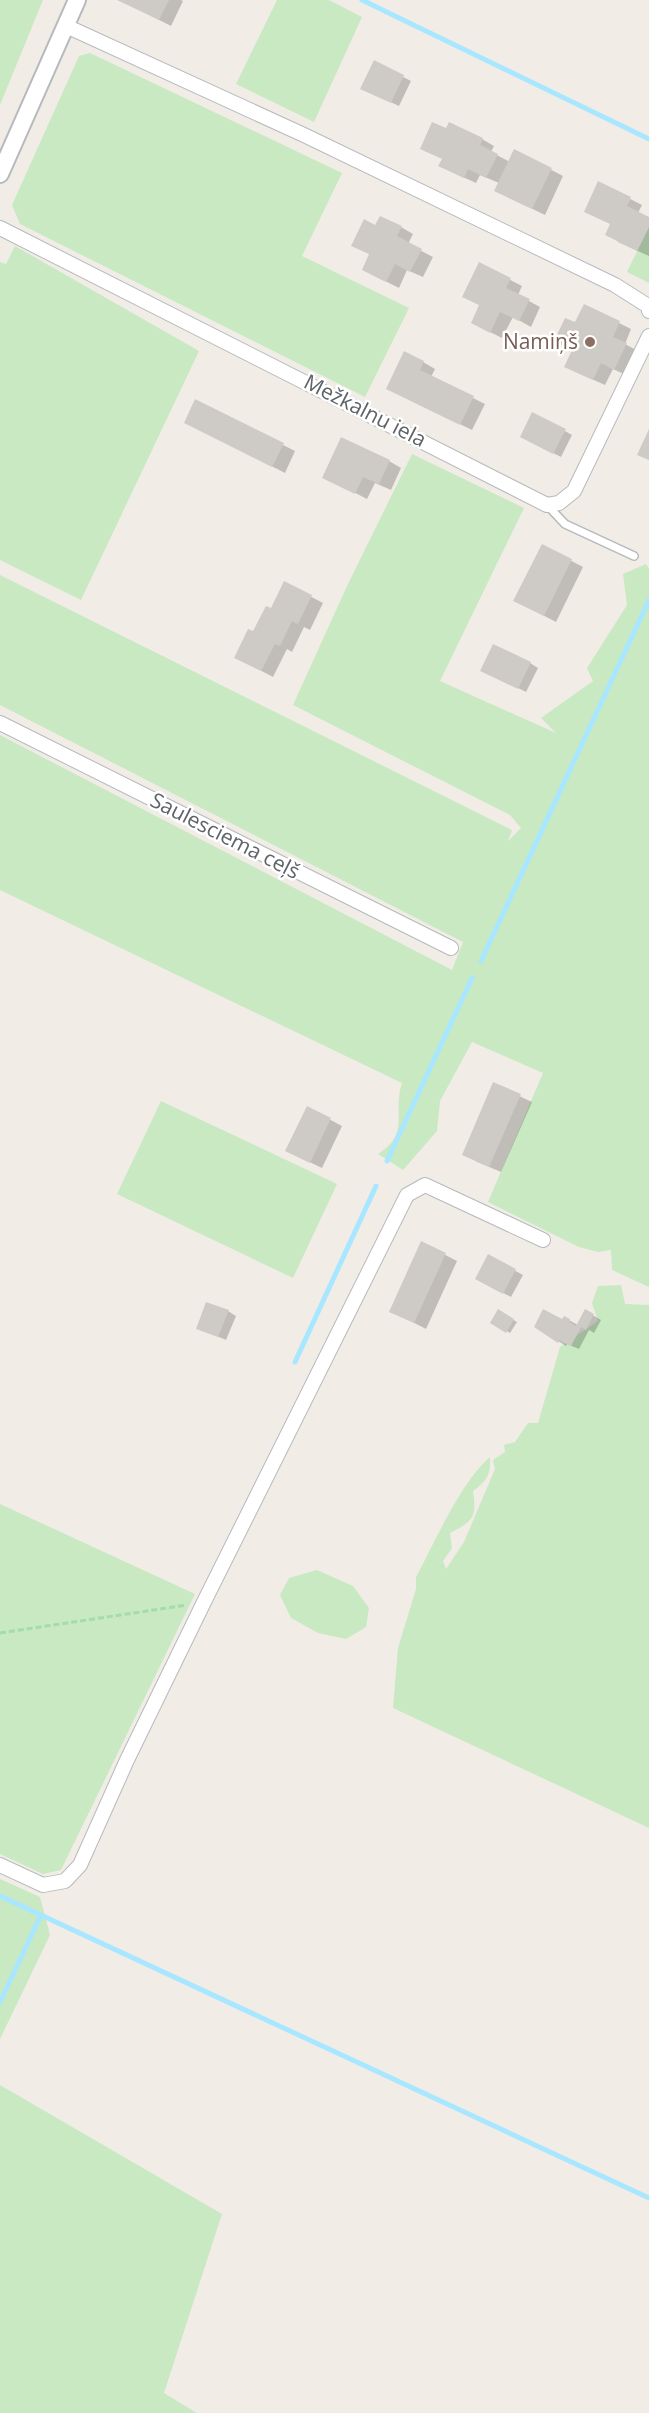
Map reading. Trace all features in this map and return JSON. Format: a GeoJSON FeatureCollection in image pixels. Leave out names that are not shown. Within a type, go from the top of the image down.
{"type":"FeatureCollection","features":[{"type":"Feature","properties":{"kind":"street"},"geometry":{"type":"LineString","coordinates":[[1,168],[77,0]]}},
{"type":"Feature","properties":{"kind":"street"},"geometry":{"type":"LineString","coordinates":[[66,26],[304,135],[615,285],[648,306],[649,310]]}},
{"type":"Feature","properties":{"kind":"street","name":"Mežkalnu iela"},"geometry":{"type":"LineString","coordinates":[[0,228],[547,505]]}},
{"type":"Feature","properties":{"kind":"street"},"geometry":{"type":"LineString","coordinates":[[547,505],[559,503],[573,491],[649,336]]}},
{"type":"Feature","properties":{"kind":"street","name":"Saulesciema ceļš"},"geometry":{"type":"LineString","coordinates":[[0,723],[451,948]]}},
{"type":"Feature","properties":{"kind":"street"},"geometry":{"type":"LineString","coordinates":[[0,1865],[43,1885],[65,1881],[80,1865],[127,1760],[204,1602],[407,1195],[425,1185],[543,1240]]}},
{"type":"Feature","properties":{"kind":"lane"},"geometry":{"type":"LineString","coordinates":[[547,505],[565,524],[634,556]]}},
{"type":"Feature","properties":{"kind":"path"},"geometry":{"type":"LineString","coordinates":[[0,1633],[204,1602]]}},
{"type":"Feature","properties":{"kind":"green space"},"geometry":{"type":"Polygon","coordinates":[[[0,0],[43,0],[0,105],[0,0]]]}},
{"type":"Feature","properties":{"kind":"green space"},"geometry":{"type":"Polygon","coordinates":[[[277,0],[329,0],[362,17],[314,122],[236,84],[277,0]]]}},
{"type":"Feature","properties":{"kind":"green space"},"geometry":{"type":"Polygon","coordinates":[[[90,53],[342,173],[302,256],[409,308],[365,397],[20,224],[12,205],[79,56],[90,53]]]}},
{"type":"Feature","properties":{"kind":"green space"},"geometry":{"type":"Polygon","coordinates":[[[649,227],[649,283],[627,272],[649,227]]]}},
{"type":"Feature","properties":{"kind":"green space"},"geometry":{"type":"Polygon","coordinates":[[[15,246],[199,351],[81,600],[0,560],[0,262],[6,264],[15,246]]]}},
{"type":"Feature","properties":{"kind":"green space"},"geometry":{"type":"Polygon","coordinates":[[[412,454],[524,508],[440,681],[556,733],[541,718],[593,681],[587,668],[627,605],[623,574],[646,564],[649,569],[649,1287],[612,1270],[611,1250],[598,1252],[579,1247],[488,1202],[543,1073],[472,1042],[440,1101],[437,1131],[403,1170],[378,1154],[388,1146],[397,1130],[399,1094],[402,1083],[0,890],[0,735],[452,970],[463,942],[0,705],[0,575],[512,830],[508,841],[521,828],[510,815],[293,705],[347,586],[412,454]]]}},
{"type":"Feature","properties":{"kind":"green space"},"geometry":{"type":"Polygon","coordinates":[[[161,1101],[337,1184],[293,1278],[117,1194],[161,1101]]]}},
{"type":"Feature","properties":{"kind":"green space"},"geometry":{"type":"Polygon","coordinates":[[[621,1285],[625,1304],[649,1305],[649,1828],[393,1708],[398,1648],[416,1589],[416,1577],[458,1497],[490,1457],[487,1477],[473,1491],[474,1513],[472,1518],[450,1533],[452,1548],[443,1561],[446,1569],[464,1542],[495,1469],[493,1460],[505,1452],[504,1445],[515,1442],[528,1423],[538,1423],[560,1347],[598,1321],[592,1303],[598,1286],[621,1285]]]}},
{"type":"Feature","properties":{"kind":"green space"},"geometry":{"type":"Polygon","coordinates":[[[0,1504],[195,1594],[61,1870],[43,1874],[0,1854],[0,1504]]]}},
{"type":"Feature","properties":{"kind":"green space"},"geometry":{"type":"Polygon","coordinates":[[[317,1570],[353,1586],[369,1608],[366,1627],[346,1639],[318,1633],[291,1618],[280,1595],[289,1578],[317,1570]]]}},
{"type":"Feature","properties":{"kind":"green space"},"geometry":{"type":"Polygon","coordinates":[[[0,1879],[40,1897],[50,1935],[0,2039],[0,1879]]]}},
{"type":"Feature","properties":{"kind":"green space"},"geometry":{"type":"Polygon","coordinates":[[[0,2085],[222,2214],[164,2393],[197,2413],[0,2413],[0,2085]]]}},
{"type":"Feature","properties":{"kind":"building"},"geometry":{"type":"Polygon","coordinates":[[[117,0],[169,0],[159,20],[117,0]]]}},
{"type":"Feature","properties":{"kind":"building"},"geometry":{"type":"Polygon","coordinates":[[[374,60],[404,75],[391,103],[360,89],[374,60]]]}},
{"type":"Feature","properties":{"kind":"building"},"geometry":{"type":"Polygon","coordinates":[[[432,122],[446,128],[449,122],[483,138],[480,145],[498,154],[486,178],[468,169],[464,178],[438,166],[442,159],[420,149],[432,122]]]}},
{"type":"Feature","properties":{"kind":"building"},"geometry":{"type":"Polygon","coordinates":[[[514,149],[552,168],[532,209],[494,191],[514,149]]]}},
{"type":"Feature","properties":{"kind":"building"},"geometry":{"type":"Polygon","coordinates":[[[598,181],[631,197],[627,206],[649,217],[649,227],[637,251],[605,235],[610,224],[584,212],[598,181]]]}},
{"type":"Feature","properties":{"kind":"building"},"geometry":{"type":"Polygon","coordinates":[[[380,216],[402,226],[397,236],[422,249],[410,272],[395,264],[386,282],[362,270],[369,254],[351,246],[364,219],[375,225],[380,216]]]}},
{"type":"Feature","properties":{"kind":"building"},"geometry":{"type":"Polygon","coordinates":[[[479,262],[511,278],[506,288],[530,299],[519,321],[500,312],[490,333],[471,323],[479,305],[462,297],[479,262]]]}},
{"type":"Feature","properties":{"kind":"building","name":"Namiņš"},"geometry":{"type":"Polygon","coordinates":[[[584,304],[620,321],[613,337],[627,343],[614,370],[601,363],[593,380],[564,367],[572,350],[554,341],[565,318],[575,322],[584,304]]]}},
{"type":"Feature","properties":{"kind":"building"},"geometry":{"type":"Polygon","coordinates":[[[404,351],[424,361],[420,370],[474,396],[460,425],[386,389],[404,351]]]}},
{"type":"Feature","properties":{"kind":"building"},"geometry":{"type":"Polygon","coordinates":[[[195,399],[284,443],[272,467],[184,423],[195,399]]]}},
{"type":"Feature","properties":{"kind":"building"},"geometry":{"type":"Polygon","coordinates":[[[532,412],[566,429],[553,454],[520,437],[532,412]]]}},
{"type":"Feature","properties":{"kind":"building"},"geometry":{"type":"Polygon","coordinates":[[[649,429],[649,460],[637,455],[649,429]]]}},
{"type":"Feature","properties":{"kind":"building"},"geometry":{"type":"Polygon","coordinates":[[[341,437],[390,460],[379,484],[363,477],[355,494],[322,478],[341,437]]]}},
{"type":"Feature","properties":{"kind":"building"},"geometry":{"type":"Polygon","coordinates":[[[542,544],[572,559],[544,616],[513,601],[542,544]]]}},
{"type":"Feature","properties":{"kind":"building"},"geometry":{"type":"Polygon","coordinates":[[[284,581],[312,595],[298,624],[292,621],[280,646],[275,644],[261,671],[234,658],[248,629],[253,631],[266,606],[271,608],[284,581]]]}},
{"type":"Feature","properties":{"kind":"building"},"geometry":{"type":"Polygon","coordinates":[[[493,644],[531,662],[518,689],[480,671],[493,644]]]}},
{"type":"Feature","properties":{"kind":"building"},"geometry":{"type":"Polygon","coordinates":[[[493,1082],[521,1094],[489,1167],[462,1155],[493,1082]]]}},
{"type":"Feature","properties":{"kind":"building"},"geometry":{"type":"Polygon","coordinates":[[[307,1106],[331,1118],[310,1163],[285,1151],[307,1106]]]}},
{"type":"Feature","properties":{"kind":"building"},"geometry":{"type":"Polygon","coordinates":[[[421,1241],[446,1253],[414,1323],[389,1312],[421,1241]]]}},
{"type":"Feature","properties":{"kind":"building"},"geometry":{"type":"Polygon","coordinates":[[[488,1254],[516,1269],[503,1294],[475,1279],[488,1254]]]}},
{"type":"Feature","properties":{"kind":"building"},"geometry":{"type":"Polygon","coordinates":[[[206,1302],[229,1310],[218,1337],[196,1329],[206,1302]]]}},
{"type":"Feature","properties":{"kind":"building"},"geometry":{"type":"Polygon","coordinates":[[[498,1309],[514,1319],[506,1333],[490,1323],[498,1309]]]}},
{"type":"Feature","properties":{"kind":"building"},"geometry":{"type":"Polygon","coordinates":[[[543,1309],[562,1319],[564,1316],[570,1319],[569,1322],[576,1326],[585,1309],[594,1314],[586,1330],[581,1327],[571,1346],[559,1340],[558,1343],[534,1327],[543,1309]]]}},
{"type":"Feature","properties":{"kind":"waterway"},"geometry":{"type":"LineString","coordinates":[[362,0],[649,139]]}},
{"type":"Feature","properties":{"kind":"waterway"},"geometry":{"type":"LineString","coordinates":[[481,961],[649,600]]}},
{"type":"Feature","properties":{"kind":"waterway"},"geometry":{"type":"LineString","coordinates":[[387,1161],[472,978]]}},
{"type":"Feature","properties":{"kind":"waterway"},"geometry":{"type":"LineString","coordinates":[[295,1362],[376,1186]]}},
{"type":"Feature","properties":{"kind":"waterway"},"geometry":{"type":"LineString","coordinates":[[0,1896],[649,2198]]}},
{"type":"Feature","properties":{"kind":"waterway"},"geometry":{"type":"LineString","coordinates":[[0,2002],[41,1915]]}},
{"type":"Feature","properties":{"kind":"place","name":"Namiņš"},"geometry":{"type":"Point","coordinates":[590,342]}}]}
